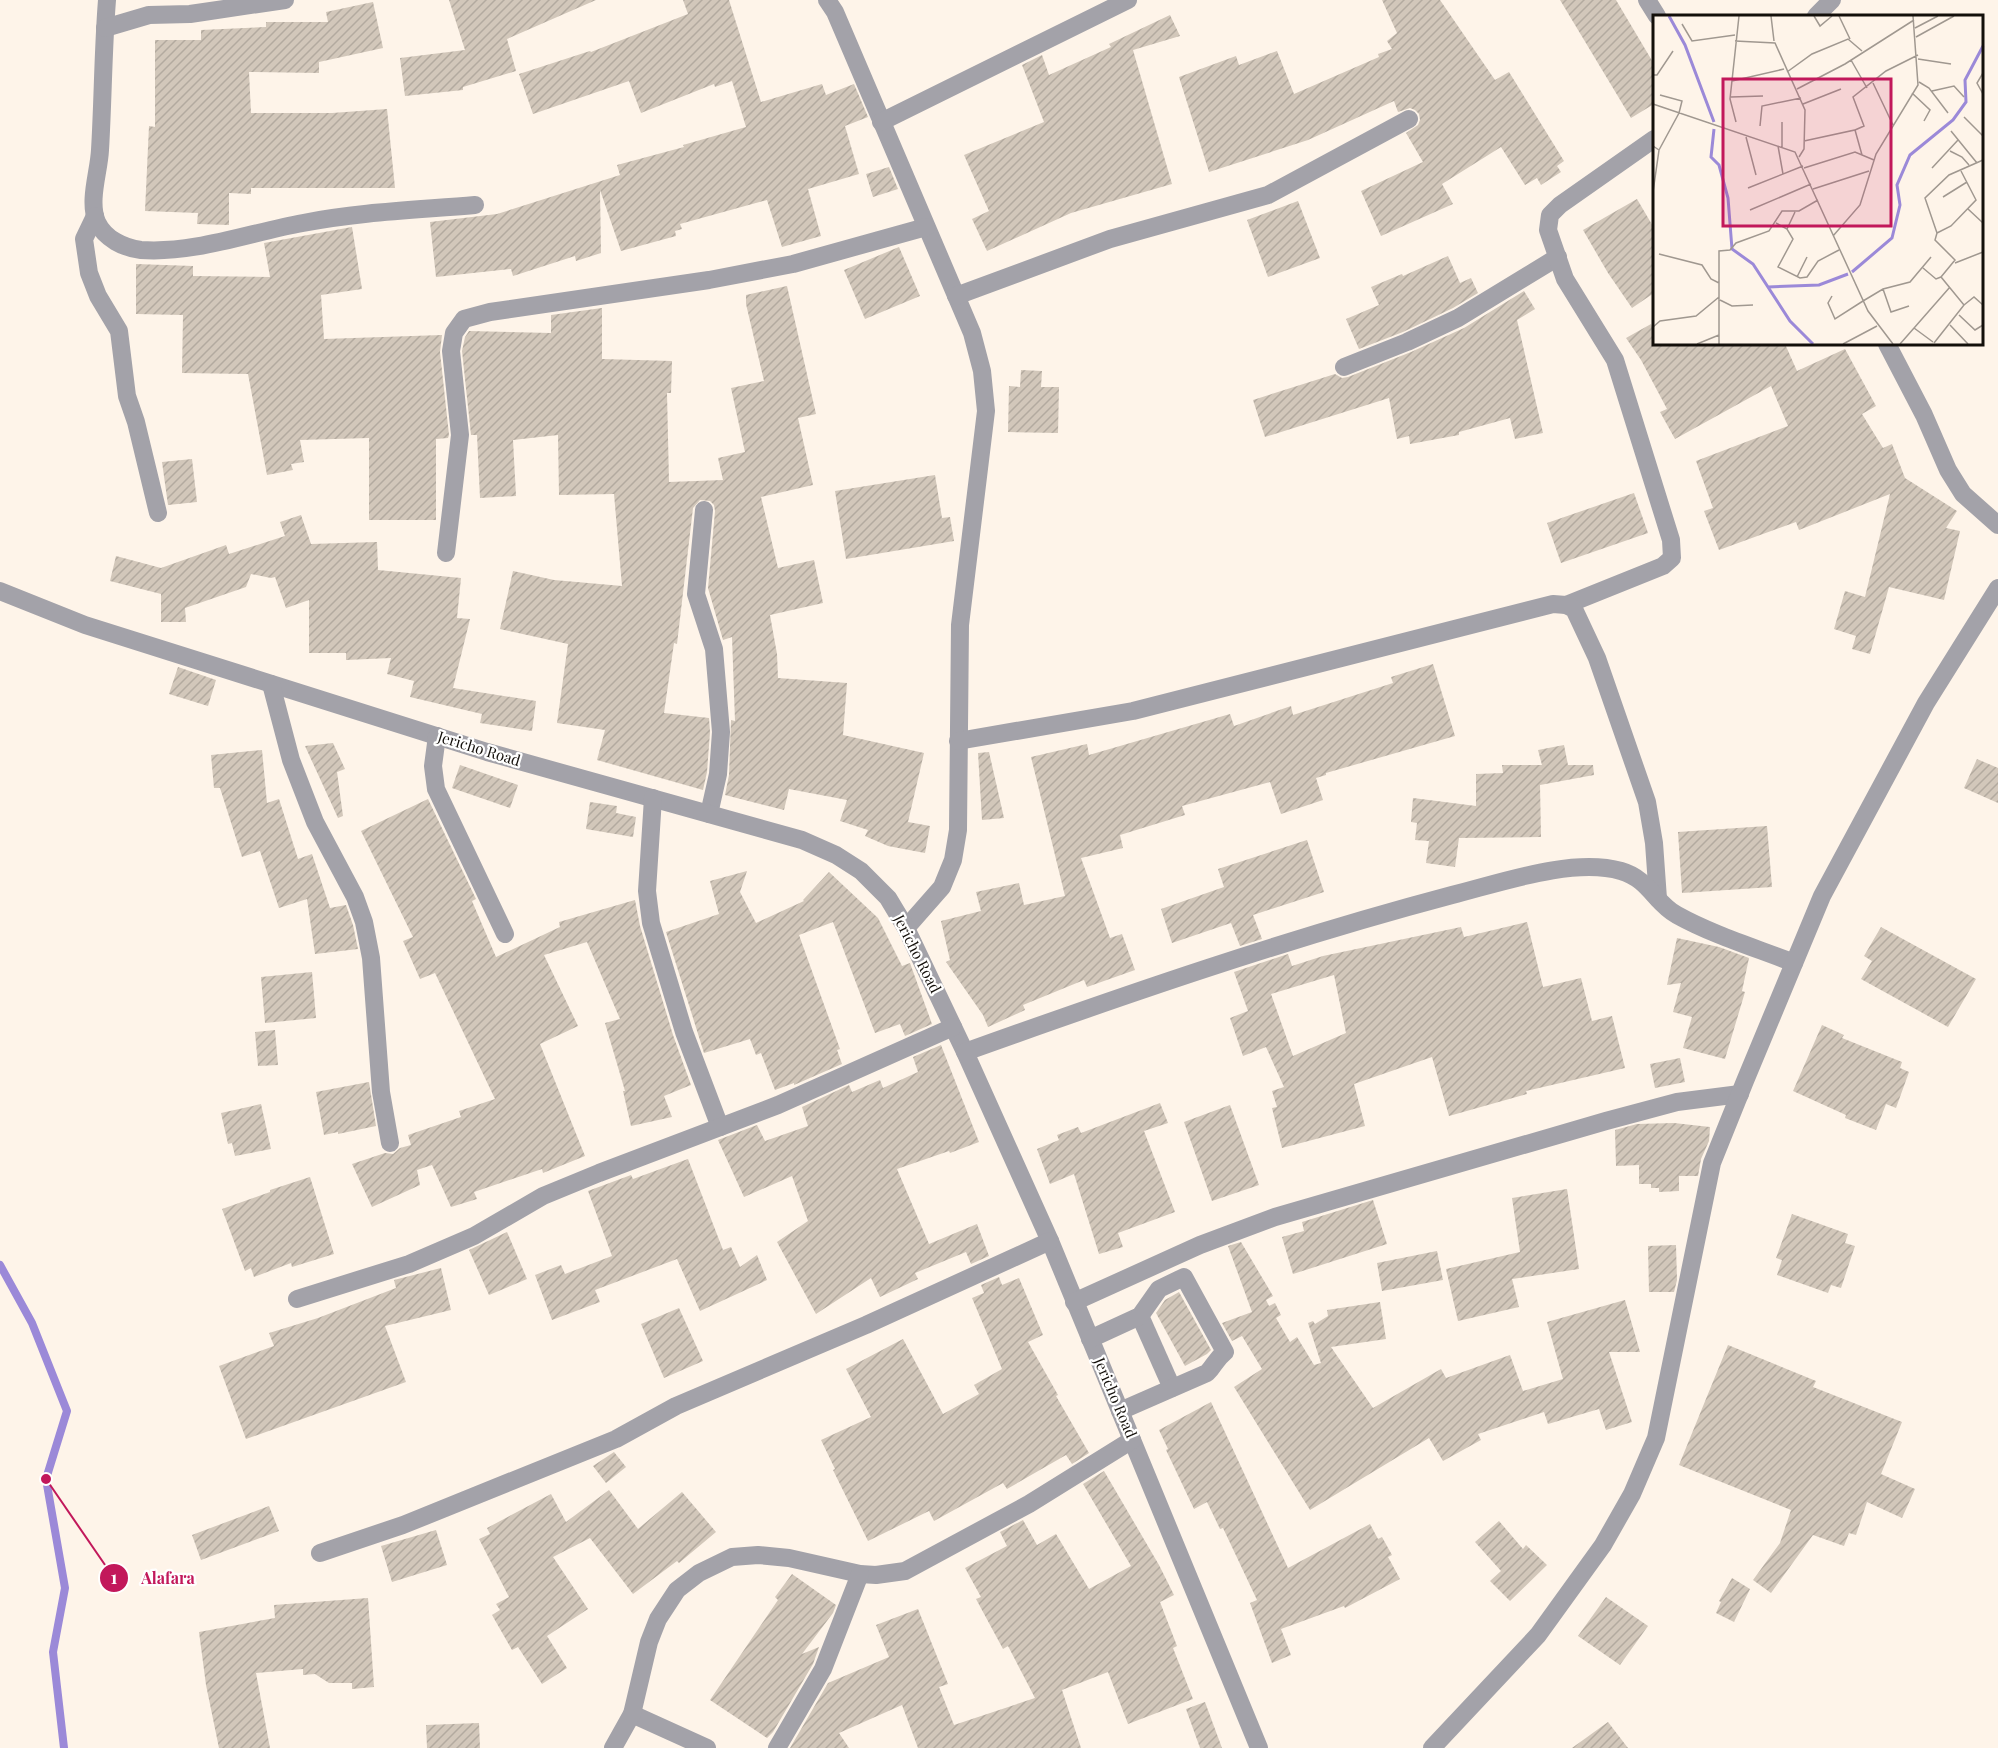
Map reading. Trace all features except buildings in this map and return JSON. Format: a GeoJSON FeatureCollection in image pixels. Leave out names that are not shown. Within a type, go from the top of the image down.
{"type":"FeatureCollection","features":[{"type":"Feature","properties":{"kind":"street"},"geometry":{"type":"LineString","coordinates":[[107,0],[100,152],[94,198],[95,216],[99,226],[113,240],[125,247],[143,250],[186,248],[352,215],[475,205]]}},
{"type":"Feature","properties":{"kind":"street"},"geometry":{"type":"LineString","coordinates":[[105,28],[148,15],[190,14],[285,0]]}},
{"type":"Feature","properties":{"kind":"street"},"geometry":{"type":"LineString","coordinates":[[827,0],[835,12],[972,333],[982,371],[986,411],[960,625],[958,831],[953,860],[942,887],[906,928]]}},
{"type":"Feature","properties":{"kind":"street"},"geometry":{"type":"LineString","coordinates":[[881,122],[1128,0]]}},
{"type":"Feature","properties":{"kind":"street"},"geometry":{"type":"LineString","coordinates":[[1647,0],[1656,15]]}},
{"type":"Feature","properties":{"kind":"street"},"geometry":{"type":"LineString","coordinates":[[1817,15],[1832,0]]}},
{"type":"Feature","properties":{"kind":"street"},"geometry":{"type":"LineString","coordinates":[[956,296],[1110,239],[1268,195],[1409,119]]}},
{"type":"Feature","properties":{"kind":"street"},"geometry":{"type":"LineString","coordinates":[[1566,605],[1663,566],[1672,558],[1671,540],[1615,360],[1565,279],[1548,230],[1550,215],[1560,205],[1653,140]]}},
{"type":"Feature","properties":{"kind":"street"},"geometry":{"type":"LineString","coordinates":[[95,216],[84,239],[89,273],[98,296],[119,331],[127,396],[136,422],[158,513]]}},
{"type":"Feature","properties":{"kind":"street"},"geometry":{"type":"LineString","coordinates":[[446,554],[460,435],[451,351],[454,333],[464,319],[490,312],[709,280],[793,264],[926,227]]}},
{"type":"Feature","properties":{"kind":"street"},"geometry":{"type":"LineString","coordinates":[[1344,367],[1407,342],[1458,318],[1558,256]]}},
{"type":"Feature","properties":{"kind":"street"},"geometry":{"type":"LineString","coordinates":[[1888,345],[1924,415],[1948,470],[1963,494],[1998,525]]}},
{"type":"Feature","properties":{"kind":"street"},"geometry":{"type":"LineString","coordinates":[[704,510],[696,594],[714,649],[721,732],[718,774],[708,814]]}},
{"type":"Feature","properties":{"kind":"street"},"geometry":{"type":"LineString","coordinates":[[1432,1748],[1539,1635],[1603,1545],[1632,1494],[1656,1438],[1712,1162],[1822,896],[1920,714],[1998,588]]}},
{"type":"Feature","properties":{"kind":"street","name":"Jericho Road"},"geometry":{"type":"LineString","coordinates":[[0,591],[85,625],[437,736],[802,840],[836,855],[861,871],[888,898],[906,928],[965,1052],[1050,1241],[1259,1748]]}},
{"type":"Feature","properties":{"kind":"street"},"geometry":{"type":"LineString","coordinates":[[958,741],[1133,711],[1553,604],[1566,605],[1574,609],[1597,658],[1647,802],[1654,843],[1658,898]]}},
{"type":"Feature","properties":{"kind":"street"},"geometry":{"type":"LineString","coordinates":[[271,684],[291,760],[315,822],[355,897],[364,922],[370,958],[381,1092],[390,1143]]}},
{"type":"Feature","properties":{"kind":"street"},"geometry":{"type":"LineString","coordinates":[[437,736],[433,766],[436,789],[505,934]]}},
{"type":"Feature","properties":{"kind":"street"},"geometry":{"type":"LineString","coordinates":[[653,798],[648,891],[651,923],[684,1032],[720,1127]]}},
{"type":"Feature","properties":{"kind":"street"},"geometry":{"type":"LineString","coordinates":[[965,1052],[1171,979],[1368,918],[1535,874],[1569,869],[1599,867],[1622,871],[1641,880],[1674,914],[1794,963]]}},
{"type":"Feature","properties":{"kind":"street"},"geometry":{"type":"LineString","coordinates":[[297,1299],[410,1264],[474,1236],[543,1196],[778,1105],[953,1027]]}},
{"type":"Feature","properties":{"kind":"street"},"geometry":{"type":"LineString","coordinates":[[1074,1302],[1200,1245],[1275,1217],[1606,1120],[1677,1102],[1740,1094]]}},
{"type":"Feature","properties":{"kind":"street"},"geometry":{"type":"LineString","coordinates":[[320,1553],[403,1525],[616,1439],[676,1406],[866,1325],[1050,1241]]}},
{"type":"Feature","properties":{"kind":"street"},"geometry":{"type":"LineString","coordinates":[[1090,1339],[1140,1316],[1159,1289],[1184,1277],[1225,1352],[1214,1361],[1207,1373],[1120,1411]]}},
{"type":"Feature","properties":{"kind":"street"},"geometry":{"type":"LineString","coordinates":[[1140,1316],[1172,1388]]}},
{"type":"Feature","properties":{"kind":"street"},"geometry":{"type":"LineString","coordinates":[[613,1748],[632,1714],[649,1642],[658,1619],[677,1590],[699,1573],[732,1557],[758,1555],[789,1557],[860,1574],[876,1575],[904,1570],[1029,1504],[1132,1440]]}},
{"type":"Feature","properties":{"kind":"street"},"geometry":{"type":"LineString","coordinates":[[777,1748],[823,1669],[860,1574]]}},
{"type":"Feature","properties":{"kind":"street"},"geometry":{"type":"LineString","coordinates":[[632,1714],[707,1748]]}},
{"type":"Feature","properties":{"kind":"waterway"},"geometry":{"type":"LineString","coordinates":[[0,1265],[32,1323],[67,1411],[46,1479],[65,1588],[53,1652],[64,1748]]}},
{"type":"Feature","properties":{"kind":"place","name":"Alafara"},"geometry":{"type":"Point","coordinates":[46,1479]}}]}
